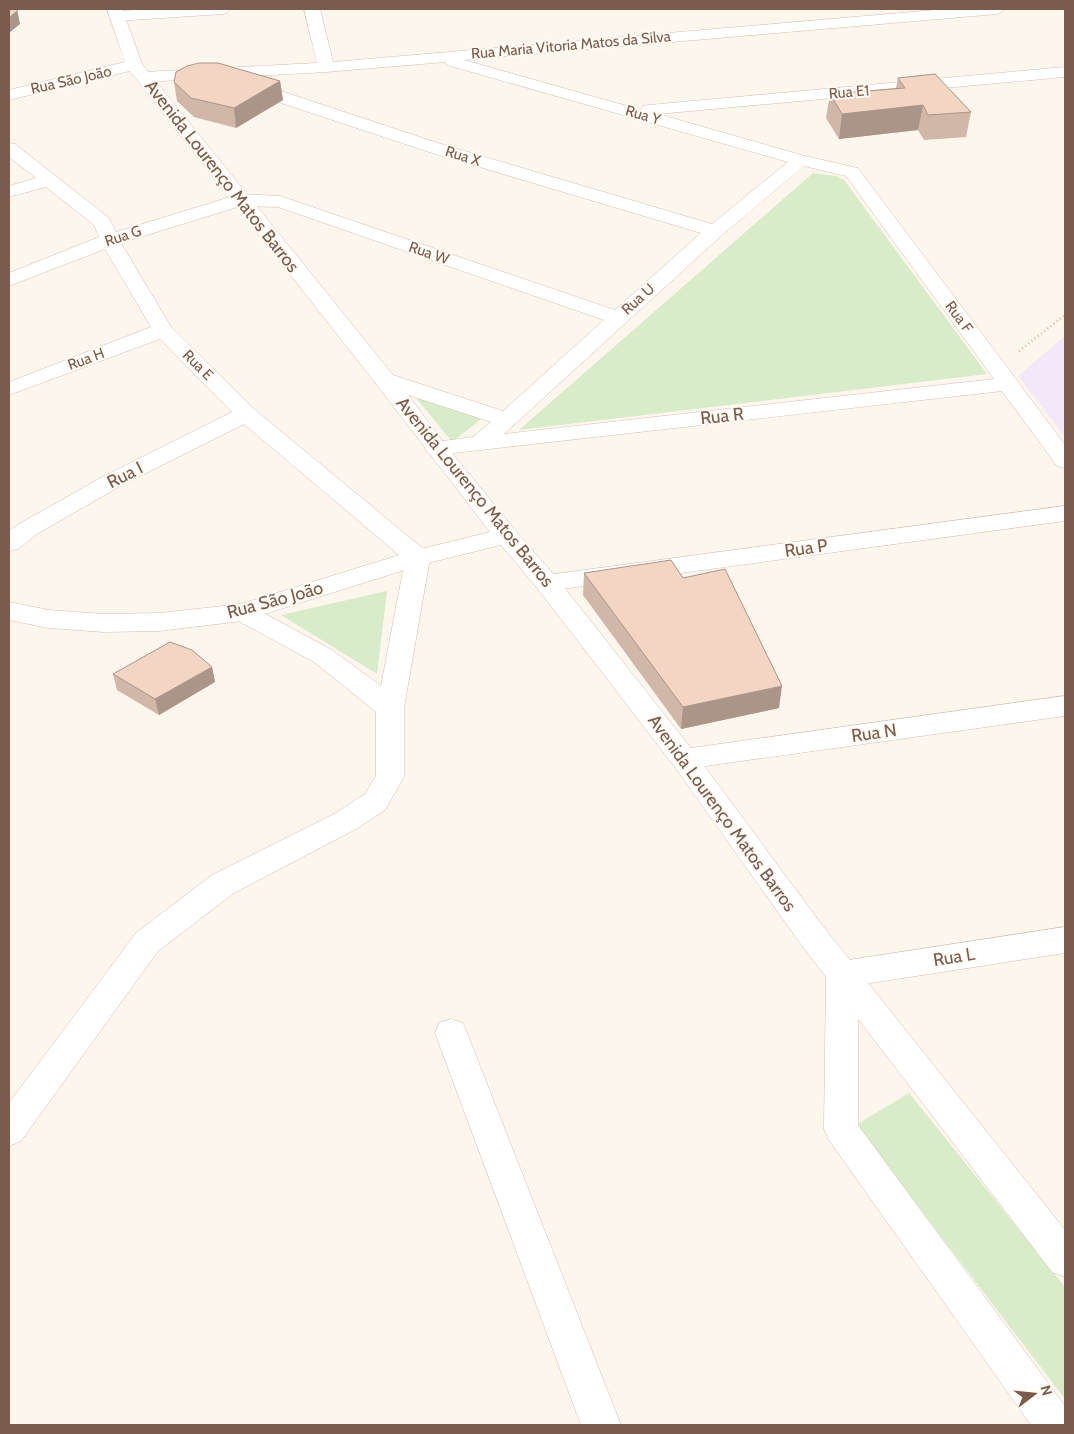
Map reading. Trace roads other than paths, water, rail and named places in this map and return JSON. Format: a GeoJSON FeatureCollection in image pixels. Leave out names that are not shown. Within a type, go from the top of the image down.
{"type":"FeatureCollection","features":[{"type":"Feature","properties":{"kind":"street"},"geometry":{"type":"LineString","coordinates":[[116,13],[222,9]]}},
{"type":"Feature","properties":{"kind":"street"},"geometry":{"type":"LineString","coordinates":[[312,9],[326,67]]}},
{"type":"Feature","properties":{"kind":"street","name":"Rua Maria Vitoria Matos da Silva"},"geometry":{"type":"LineString","coordinates":[[139,71],[213,74],[326,67],[997,9]]}},
{"type":"Feature","properties":{"kind":"street","name":"Avenida Lourenço Matos Barros"},"geometry":{"type":"LineString","coordinates":[[116,13],[139,71],[385,380],[506,536],[547,583],[684,759],[758,864],[842,974],[1065,1259]]}},
{"type":"Feature","properties":{"kind":"street","name":"Rua Y"},"geometry":{"type":"LineString","coordinates":[[434,57],[801,160],[852,172]]}},
{"type":"Feature","properties":{"kind":"street","name":"Rua São João"},"geometry":{"type":"LineString","coordinates":[[9,95],[139,71]]}},
{"type":"Feature","properties":{"kind":"street","name":"Rua E1"},"geometry":{"type":"LineString","coordinates":[[633,112],[1065,72]]}},
{"type":"Feature","properties":{"kind":"street","name":"Rua X"},"geometry":{"type":"LineString","coordinates":[[213,74],[435,148],[715,231]]}},
{"type":"Feature","properties":{"kind":"street","name":"Rua E"},"geometry":{"type":"LineString","coordinates":[[9,148],[102,222],[110,240],[164,330],[246,414],[418,558]]}},
{"type":"Feature","properties":{"kind":"street","name":"Rua U"},"geometry":{"type":"LineString","coordinates":[[479,444],[715,231],[801,160]]}},
{"type":"Feature","properties":{"kind":"street","name":"Rua F"},"geometry":{"type":"LineString","coordinates":[[852,172],[1065,461]]}},
{"type":"Feature","properties":{"kind":"street"},"geometry":{"type":"LineString","coordinates":[[9,192],[49,180]]}},
{"type":"Feature","properties":{"kind":"street","name":"Rua G"},"geometry":{"type":"LineString","coordinates":[[9,280],[110,240],[240,200]]}},
{"type":"Feature","properties":{"kind":"street","name":"Rua W"},"geometry":{"type":"LineString","coordinates":[[240,200],[280,202],[617,318]]}},
{"type":"Feature","properties":{"kind":"street","name":"Rua H"},"geometry":{"type":"LineString","coordinates":[[9,389],[164,330]]}},
{"type":"Feature","properties":{"kind":"street","name":"Rua R"},"geometry":{"type":"LineString","coordinates":[[436,448],[1003,376]]}},
{"type":"Feature","properties":{"kind":"street"},"geometry":{"type":"LineString","coordinates":[[385,380],[505,419]]}},
{"type":"Feature","properties":{"kind":"street","name":"Rua I"},"geometry":{"type":"LineString","coordinates":[[9,543],[28,529],[114,480],[246,414]]}},
{"type":"Feature","properties":{"kind":"street","name":"Rua P"},"geometry":{"type":"LineString","coordinates":[[547,583],[1065,514]]}},
{"type":"Feature","properties":{"kind":"street","name":"Rua São João"},"geometry":{"type":"LineString","coordinates":[[9,611],[49,619],[104,623],[159,622],[242,612],[418,558],[506,536]]}},
{"type":"Feature","properties":{"kind":"street"},"geometry":{"type":"LineString","coordinates":[[9,1130],[147,942],[223,884],[346,821],[375,802],[390,777],[390,708],[418,558]]}},
{"type":"Feature","properties":{"kind":"street"},"geometry":{"type":"LineString","coordinates":[[242,612],[323,656],[390,708]]}},
{"type":"Feature","properties":{"kind":"street","name":"Rua N"},"geometry":{"type":"LineString","coordinates":[[684,759],[1065,706]]}},
{"type":"Feature","properties":{"kind":"street","name":"Rua L"},"geometry":{"type":"LineString","coordinates":[[842,974],[1065,940]]}},
{"type":"Feature","properties":{"kind":"street"},"geometry":{"type":"LineString","coordinates":[[842,974],[841,1129],[1055,1425]]}},
{"type":"Feature","properties":{"kind":"street"},"geometry":{"type":"LineString","coordinates":[[451,1033],[601,1425]]}}]}
